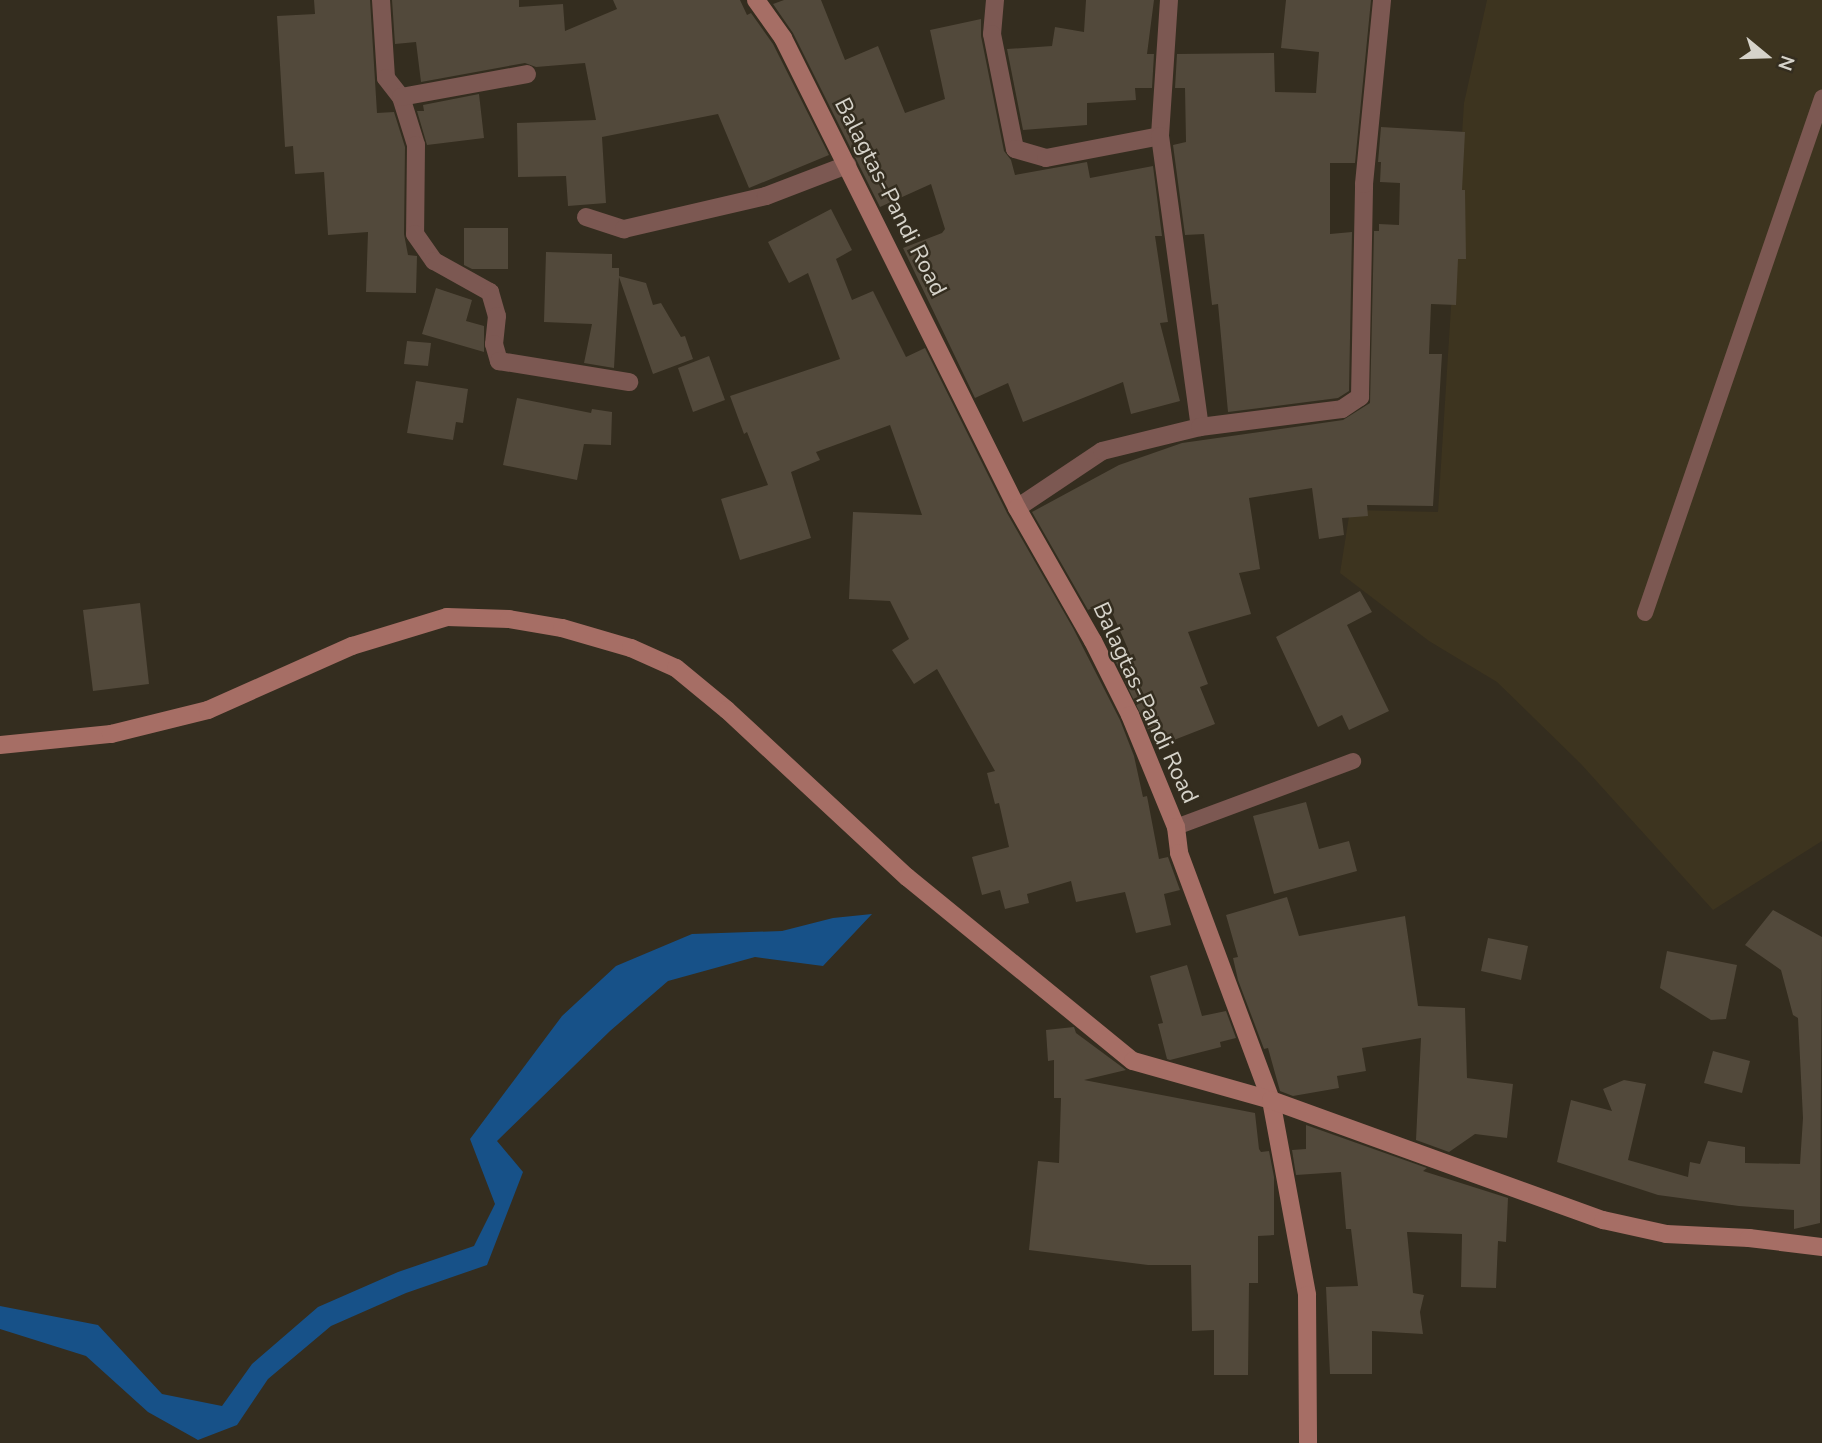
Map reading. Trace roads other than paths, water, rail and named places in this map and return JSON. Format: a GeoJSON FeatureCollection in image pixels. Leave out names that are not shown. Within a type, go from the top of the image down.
{"type":"FeatureCollection","features":[{"type":"Feature","properties":{"kind":"street"},"geometry":{"type":"LineString","coordinates":[[381,0],[386,78],[401,97],[416,145],[415,234],[434,261],[491,292],[497,316],[494,345],[499,361],[629,382]]}},
{"type":"Feature","properties":{"kind":"street","name":"Balagtas-Pandi Road"},"geometry":{"type":"LineString","coordinates":[[756,0],[783,38],[1017,508],[1099,653],[1130,715],[1176,827],[1179,853],[1271,1100],[1307,1295],[1308,1443]]}},
{"type":"Feature","properties":{"kind":"street"},"geometry":{"type":"LineString","coordinates":[[995,0],[992,34],[1015,149],[1046,158],[1160,136]]}},
{"type":"Feature","properties":{"kind":"street"},"geometry":{"type":"LineString","coordinates":[[1169,0],[1160,136],[1200,427]]}},
{"type":"Feature","properties":{"kind":"street"},"geometry":{"type":"LineString","coordinates":[[1017,508],[1102,451],[1200,427],[1342,409],[1360,397],[1364,184],[1382,0]]}},
{"type":"Feature","properties":{"kind":"street"},"geometry":{"type":"LineString","coordinates":[[401,97],[527,74]]}},
{"type":"Feature","properties":{"kind":"street"},"geometry":{"type":"LineString","coordinates":[[586,217],[624,229],[766,196],[846,165]]}},
{"type":"Feature","properties":{"kind":"street"},"geometry":{"type":"LineString","coordinates":[[0,745],[111,734],[208,710],[352,646],[447,617],[509,619],[562,628],[631,648],[676,668],[727,710],[907,877],[1133,1061],[1271,1100],[1603,1220],[1666,1234],[1749,1238],[1822,1247]]}},
{"type":"Feature","properties":{"kind":"lane"},"geometry":{"type":"LineString","coordinates":[[1645,613],[1822,98]]}},
{"type":"Feature","properties":{"kind":"lane"},"geometry":{"type":"LineString","coordinates":[[1176,827],[1353,761]]}},
{"type":"Feature","properties":{"kind":"water"},"geometry":{"type":"Polygon","coordinates":[[[872,914],[823,966],[755,957],[668,981],[610,1031],[497,1141],[523,1172],[487,1265],[406,1293],[331,1326],[268,1379],[237,1425],[198,1440],[148,1412],[86,1356],[0,1329],[0,1306],[98,1325],[162,1394],[222,1406],[252,1364],[318,1307],[398,1272],[474,1246],[495,1204],[470,1139],[562,1016],[616,966],[692,934],[782,931],[833,918],[872,914]]]}}]}
